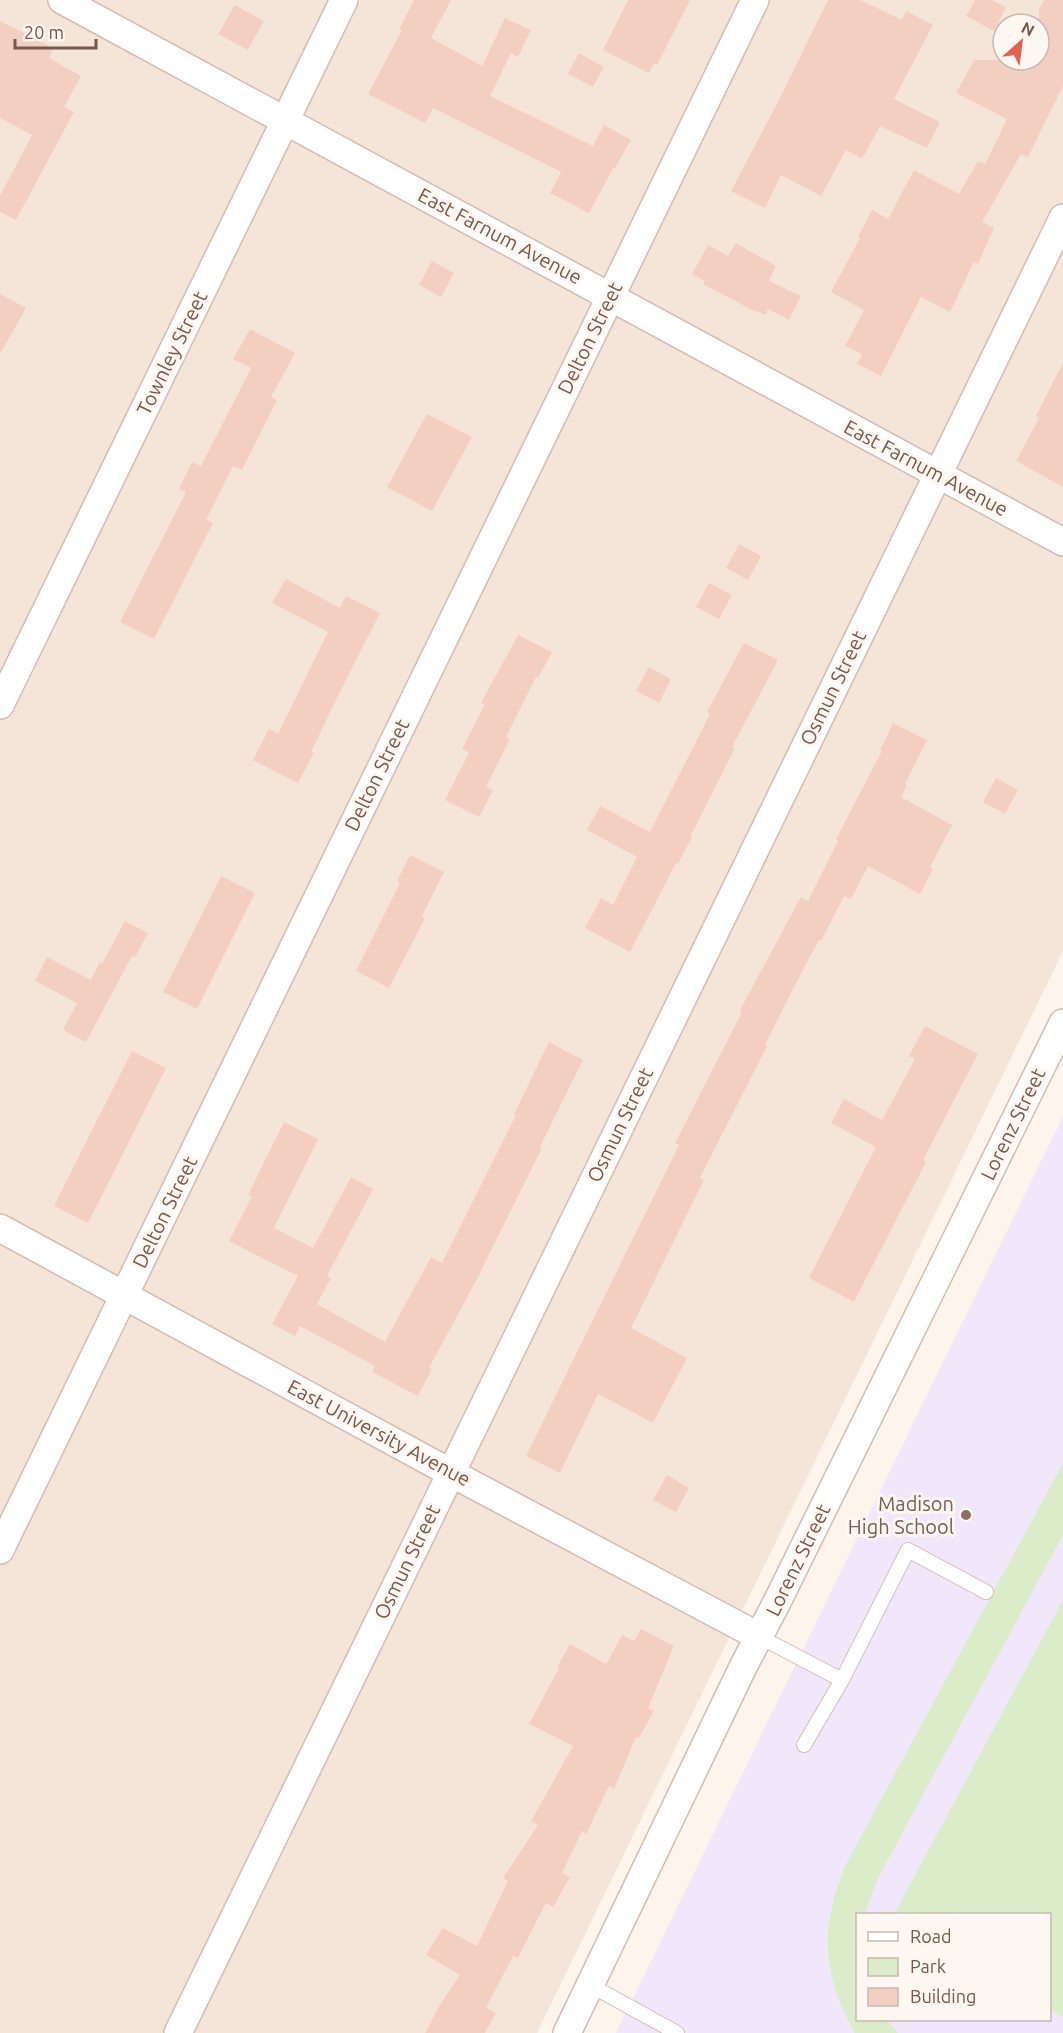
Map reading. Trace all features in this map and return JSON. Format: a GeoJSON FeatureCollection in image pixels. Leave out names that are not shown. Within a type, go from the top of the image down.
{"type":"FeatureCollection","features":[{"type":"Feature","properties":{"kind":"street","name":"East Farnum Avenue"},"geometry":{"type":"LineString","coordinates":[[62,0],[1063,542]]}},
{"type":"Feature","properties":{"kind":"street","name":"Townley Street"},"geometry":{"type":"LineString","coordinates":[[0,705],[344,0]]}},
{"type":"Feature","properties":{"kind":"street","name":"Delton Street"},"geometry":{"type":"LineString","coordinates":[[0,1550],[755,0]]}},
{"type":"Feature","properties":{"kind":"street","name":"Osmun Street"},"geometry":{"type":"LineString","coordinates":[[178,2033],[1063,218]]}},
{"type":"Feature","properties":{"kind":"street","name":"Lorenz Street"},"geometry":{"type":"LineString","coordinates":[[567,2033],[743,1667],[1063,1023]]}},
{"type":"Feature","properties":{"kind":"street","name":"East University Avenue"},"geometry":{"type":"LineString","coordinates":[[0,1228],[451,1473],[760,1636]]}},
{"type":"Feature","properties":{"kind":"lane"},"geometry":{"type":"LineString","coordinates":[[804,1745],[842,1680],[908,1550],[986,1592]]}},
{"type":"Feature","properties":{"kind":"lane"},"geometry":{"type":"LineString","coordinates":[[760,1636],[842,1680]]}},
{"type":"Feature","properties":{"kind":"lane"},"geometry":{"type":"LineString","coordinates":[[590,1985],[677,2033]]}},
{"type":"Feature","properties":{"kind":"shaded area"},"geometry":{"type":"Polygon","coordinates":[[[0,0],[1063,0],[1063,951],[537,2033],[0,2033],[0,0]]]}},
{"type":"Feature","properties":{"kind":"shaded area","name":"Madison High School"},"geometry":{"type":"Polygon","coordinates":[[[1063,1116],[1063,2033],[616,2033],[1063,1116]]]}},
{"type":"Feature","properties":{"kind":"green space"},"geometry":{"type":"Polygon","coordinates":[[[1063,1463],[1063,1535],[877,1880],[865,1913],[856,1913],[856,2021],[888,2021],[898,2033],[855,2033],[836,1990],[830,1970],[828,1929],[846,1864],[1063,1463]]]}},
{"type":"Feature","properties":{"kind":"green space"},"geometry":{"type":"Polygon","coordinates":[[[1063,1600],[1063,2017],[1051,2010],[1051,1913],[895,1913],[1063,1600]]]}},
{"type":"Feature","properties":{"kind":"building"},"geometry":{"type":"Polygon","coordinates":[[[414,0],[451,0],[431,38],[482,66],[505,18],[531,30],[518,57],[511,53],[490,96],[593,146],[604,125],[631,140],[589,213],[550,193],[561,172],[433,108],[425,123],[368,94],[402,30],[399,29],[414,0]]]}},
{"type":"Feature","properties":{"kind":"building"},"geometry":{"type":"Polygon","coordinates":[[[628,0],[690,0],[657,65],[654,63],[649,73],[603,50],[628,0]]]}},
{"type":"Feature","properties":{"kind":"building"},"geometry":{"type":"Polygon","coordinates":[[[828,0],[860,0],[902,20],[906,11],[933,25],[894,99],[940,122],[927,148],[880,126],[862,159],[846,150],[821,196],[781,175],[765,208],[731,191],[828,0]]]}},
{"type":"Feature","properties":{"kind":"building"},"geometry":{"type":"Polygon","coordinates":[[[975,0],[992,0],[1006,7],[1004,12],[991,12],[991,29],[966,16],[975,0]]]}},
{"type":"Feature","properties":{"kind":"building"},"geometry":{"type":"Polygon","coordinates":[[[1044,0],[1063,0],[1063,86],[1028,157],[1021,154],[982,222],[994,228],[978,264],[974,262],[950,312],[921,297],[881,376],[857,364],[862,354],[845,346],[864,310],[831,292],[872,210],[888,219],[914,170],[959,194],[978,161],[985,164],[1007,119],[956,93],[974,60],[991,60],[991,72],[1051,72],[1051,12],[1039,12],[1044,0]]]}},
{"type":"Feature","properties":{"kind":"building"},"geometry":{"type":"Polygon","coordinates":[[[235,5],[264,21],[248,50],[218,34],[235,5]]]}},
{"type":"Feature","properties":{"kind":"building"},"geometry":{"type":"Polygon","coordinates":[[[0,21],[54,48],[49,58],[81,76],[64,107],[74,112],[16,220],[0,212],[0,196],[32,135],[0,118],[0,21]]]}},
{"type":"Feature","properties":{"kind":"building"},"geometry":{"type":"Polygon","coordinates":[[[579,53],[604,67],[593,87],[568,74],[579,53]]]}},
{"type":"Feature","properties":{"kind":"building"},"geometry":{"type":"Polygon","coordinates":[[[736,243],[776,266],[769,281],[801,296],[789,320],[768,309],[765,315],[756,312],[703,284],[705,281],[692,274],[708,245],[728,256],[736,243]]]}},
{"type":"Feature","properties":{"kind":"building"},"geometry":{"type":"Polygon","coordinates":[[[432,261],[454,273],[441,297],[419,285],[432,261]]]}},
{"type":"Feature","properties":{"kind":"building"},"geometry":{"type":"Polygon","coordinates":[[[0,294],[26,308],[0,354],[0,294]]]}},
{"type":"Feature","properties":{"kind":"building"},"geometry":{"type":"Polygon","coordinates":[[[250,329],[295,353],[271,397],[277,400],[242,470],[233,466],[206,520],[213,523],[154,639],[120,622],[186,492],[179,489],[192,462],[201,466],[251,368],[233,359],[250,329]]]}},
{"type":"Feature","properties":{"kind":"building"},"geometry":{"type":"Polygon","coordinates":[[[1063,362],[1063,487],[1016,461],[1039,418],[1036,416],[1063,362]]]}},
{"type":"Feature","properties":{"kind":"building"},"geometry":{"type":"Polygon","coordinates":[[[427,414],[472,437],[432,511],[387,487],[427,414]]]}},
{"type":"Feature","properties":{"kind":"building"},"geometry":{"type":"Polygon","coordinates":[[[739,544],[761,556],[748,580],[726,568],[739,544]]]}},
{"type":"Feature","properties":{"kind":"building"},"geometry":{"type":"Polygon","coordinates":[[[286,579],[340,608],[346,596],[380,613],[334,704],[311,752],[314,753],[298,783],[253,760],[269,729],[278,734],[328,632],[272,603],[286,579]]]}},
{"type":"Feature","properties":{"kind":"building"},"geometry":{"type":"Polygon","coordinates":[[[709,583],[732,595],[719,619],[696,607],[709,583]]]}},
{"type":"Feature","properties":{"kind":"building"},"geometry":{"type":"Polygon","coordinates":[[[518,635],[552,652],[538,678],[536,677],[506,737],[510,739],[486,787],[493,790],[479,817],[445,800],[469,753],[462,749],[485,704],[481,703],[518,635]]]}},
{"type":"Feature","properties":{"kind":"building"},"geometry":{"type":"Polygon","coordinates":[[[744,643],[778,660],[732,747],[735,748],[690,837],[692,837],[630,952],[585,928],[601,898],[613,905],[637,857],[587,830],[600,806],[650,832],[710,714],[707,712],[744,643]]]}},
{"type":"Feature","properties":{"kind":"building"},"geometry":{"type":"Polygon","coordinates":[[[649,667],[671,679],[659,703],[636,691],[649,667]]]}},
{"type":"Feature","properties":{"kind":"building"},"geometry":{"type":"Polygon","coordinates":[[[893,723],[927,740],[901,797],[952,825],[930,867],[933,869],[920,894],[868,866],[851,899],[844,896],[765,1045],[767,1046],[700,1178],[704,1180],[631,1328],[687,1358],[653,1423],[598,1394],[560,1473],[526,1456],[679,1145],[675,1143],[742,1012],[740,1010],[801,897],[808,901],[838,841],[836,839],[882,751],[880,750],[893,723]]]}},
{"type":"Feature","properties":{"kind":"building"},"geometry":{"type":"Polygon","coordinates":[[[996,778],[1018,790],[1005,814],[983,802],[996,778]]]}},
{"type":"Feature","properties":{"kind":"building"},"geometry":{"type":"Polygon","coordinates":[[[410,855],[444,872],[422,916],[425,918],[389,988],[356,971],[400,883],[397,881],[410,855]]]}},
{"type":"Feature","properties":{"kind":"building"},"geometry":{"type":"Polygon","coordinates":[[[221,876],[255,893],[197,1009],[163,992],[221,876]]]}},
{"type":"Feature","properties":{"kind":"building"},"geometry":{"type":"Polygon","coordinates":[[[125,921],[148,933],[135,957],[132,956],[86,1042],[63,1030],[77,1003],[35,981],[47,957],[91,980],[125,921]]]}},
{"type":"Feature","properties":{"kind":"building"},"geometry":{"type":"Polygon","coordinates":[[[925,1026],[978,1054],[854,1302],[809,1278],[876,1147],[831,1123],[844,1099],[882,1120],[915,1059],[909,1056],[925,1026]]]}},
{"type":"Feature","properties":{"kind":"building"},"geometry":{"type":"Polygon","coordinates":[[[549,1042],[583,1060],[476,1281],[429,1368],[432,1369],[418,1396],[372,1372],[375,1366],[300,1326],[295,1336],[272,1324],[298,1276],[229,1241],[252,1196],[248,1195],[284,1122],[318,1139],[274,1228],[313,1248],[351,1177],[373,1189],[327,1276],[331,1278],[317,1304],[385,1342],[431,1257],[442,1263],[516,1115],[514,1114],[549,1042]]]}},
{"type":"Feature","properties":{"kind":"building"},"geometry":{"type":"Polygon","coordinates":[[[132,1051],[166,1068],[88,1223],[54,1206],[132,1051]]]}},
{"type":"Feature","properties":{"kind":"building"},"geometry":{"type":"Polygon","coordinates":[[[667,1475],[689,1488],[676,1512],[653,1500],[667,1475]]]}},
{"type":"Feature","properties":{"kind":"building"},"geometry":{"type":"Polygon","coordinates":[[[641,1629],[674,1646],[648,1708],[654,1711],[639,1738],[636,1737],[614,1789],[609,1786],[586,1834],[582,1831],[562,1873],[570,1877],[553,1907],[546,1903],[518,1958],[513,1956],[486,2008],[496,2013],[485,2033],[425,2033],[441,2003],[460,1975],[426,1955],[443,1928],[477,1946],[508,1881],[503,1878],[538,1825],[531,1821],[573,1746],[529,1724],[559,1668],[557,1667],[570,1644],[606,1664],[622,1635],[634,1641],[641,1629]]]}},
{"type":"Feature","properties":{"kind":"place","name":"Madison High School"},"geometry":{"type":"Point","coordinates":[966,1515]}}]}
